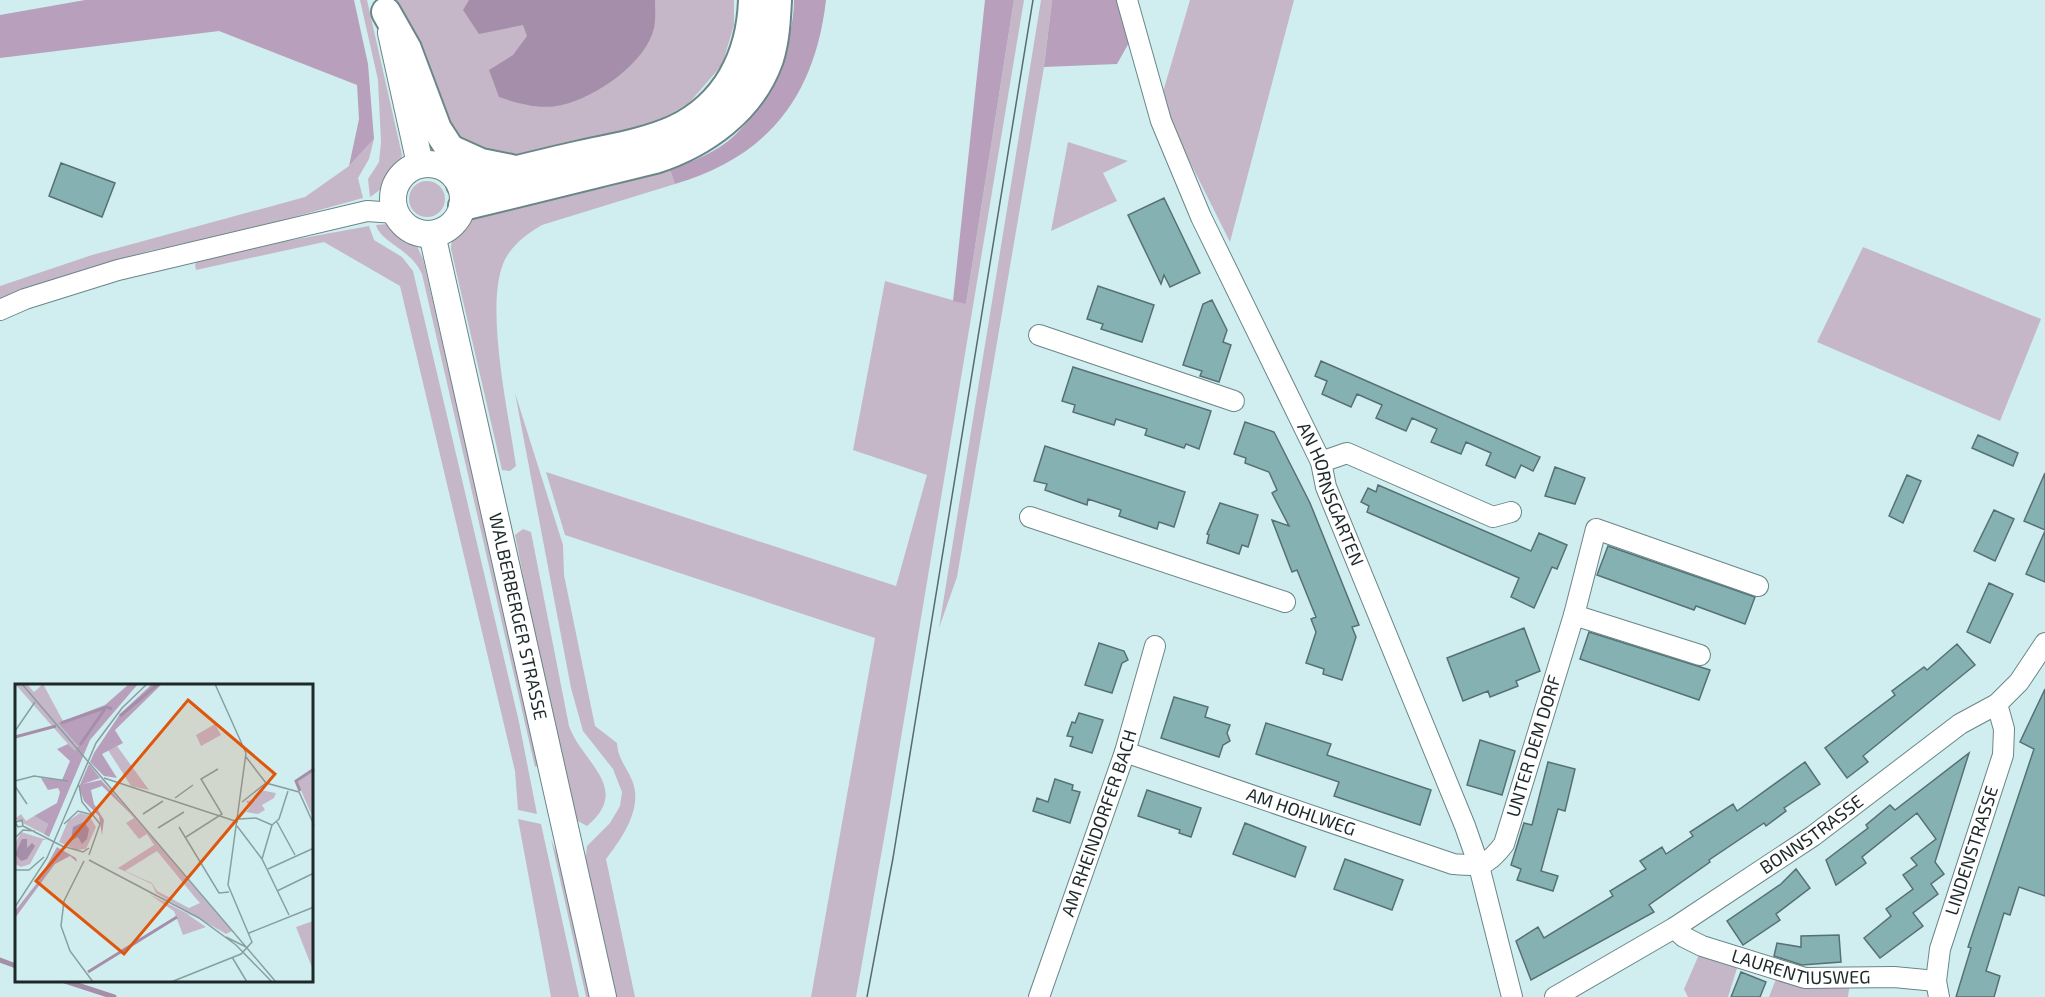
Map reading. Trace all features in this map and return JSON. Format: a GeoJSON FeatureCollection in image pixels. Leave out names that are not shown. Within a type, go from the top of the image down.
{"type":"FeatureCollection","features":[{"type":"Feature","properties":{"kind":"highway"},"geometry":{"type":"LineString","coordinates":[[462,195],[516,170],[649,139],[696,117],[717,97],[747,51],[753,0]]}},
{"type":"Feature","properties":{"kind":"highway"},"geometry":{"type":"LineString","coordinates":[[462,195],[655,159],[684,150],[711,134],[754,88],[769,60],[775,31],[777,0]]}},
{"type":"Feature","properties":{"kind":"highway"},"geometry":{"type":"LineString","coordinates":[[385,6],[407,49],[437,129],[450,149],[481,164],[516,170]]}},
{"type":"Feature","properties":{"kind":"main road"},"geometry":{"type":"LineString","coordinates":[[385,6],[420,164]]}},
{"type":"Feature","properties":{"kind":"main road"},"geometry":{"type":"LineString","coordinates":[[420,164],[434,164],[448,169],[462,195],[455,222],[445,230],[432,234],[411,230],[396,213],[394,191],[399,179],[408,170],[420,164]]}},
{"type":"Feature","properties":{"kind":"main road","name":"WALBERBERGER STRASSE"},"geometry":{"type":"LineString","coordinates":[[432,234],[603,997]]}},
{"type":"Feature","properties":{"kind":"street","name":"AN HORNSGARTEN"},"geometry":{"type":"LineString","coordinates":[[1127,0],[1161,121],[1201,217],[1321,462],[1326,487],[1479,866],[1512,997]]}},
{"type":"Feature","properties":{"kind":"street"},"geometry":{"type":"LineString","coordinates":[[0,310],[26,299],[118,270],[367,211],[396,213]]}},
{"type":"Feature","properties":{"kind":"street"},"geometry":{"type":"LineString","coordinates":[[1039,335],[1234,401]]}},
{"type":"Feature","properties":{"kind":"street"},"geometry":{"type":"LineString","coordinates":[[1321,462],[1347,453],[1493,517],[1511,512]]}},
{"type":"Feature","properties":{"kind":"street"},"geometry":{"type":"LineString","coordinates":[[1030,517],[1285,602]]}},
{"type":"Feature","properties":{"kind":"street","name":"UNTER DEM DORF"},"geometry":{"type":"LineString","coordinates":[[1479,866],[1493,859],[1504,844],[1574,615],[1596,529],[1758,586]]}},
{"type":"Feature","properties":{"kind":"street"},"geometry":{"type":"LineString","coordinates":[[1574,615],[1700,655]]}},
{"type":"Feature","properties":{"kind":"street","name":"BONNSTRASSE"},"geometry":{"type":"LineString","coordinates":[[1554,997],[1674,928],[1813,836],[1960,724],[1997,704],[2019,682],[2045,643]]}},
{"type":"Feature","properties":{"kind":"street","name":"AM RHEINDORFER BACH"},"geometry":{"type":"LineString","coordinates":[[1039,997],[1125,752],[1155,646]]}},
{"type":"Feature","properties":{"kind":"street","name":"LINDENSTRASSE"},"geometry":{"type":"LineString","coordinates":[[1937,989],[1940,949],[2003,755],[2004,729],[1997,704]]}},
{"type":"Feature","properties":{"kind":"street","name":"AM HOHLWEG"},"geometry":{"type":"LineString","coordinates":[[1125,752],[1453,864],[1479,866]]}},
{"type":"Feature","properties":{"kind":"street","name":"LAURENTIUSWEG"},"geometry":{"type":"LineString","coordinates":[[1674,928],[1684,937],[1702,946],[1805,978],[1894,977],[1937,989]]}},
{"type":"Feature","properties":{"kind":"shaded area"},"geometry":{"type":"Polygon","coordinates":[[[85,0],[354,0],[368,64],[374,139],[349,166],[359,119],[357,85],[219,31],[0,58],[0,15],[85,0]]]}},
{"type":"Feature","properties":{"kind":"shaded area"},"geometry":{"type":"Polygon","coordinates":[[[360,0],[367,0],[402,155],[390,179],[370,197],[368,179],[379,162],[381,142],[378,80],[360,0]]]}},
{"type":"Feature","properties":{"kind":"shaded area"},"geometry":{"type":"Polygon","coordinates":[[[397,0],[734,0],[734,25],[722,65],[689,103],[653,124],[515,156],[490,157],[461,146],[403,28],[397,0]]]}},
{"type":"Feature","properties":{"kind":"shaded area"},"geometry":{"type":"Polygon","coordinates":[[[469,0],[655,0],[655,25],[641,54],[618,77],[590,95],[575,101],[546,107],[530,106],[499,97],[489,70],[513,55],[527,36],[523,25],[479,34],[463,10],[469,0]]]}},
{"type":"Feature","properties":{"kind":"shaded area"},"geometry":{"type":"Polygon","coordinates":[[[794,0],[826,0],[811,65],[798,93],[781,118],[761,139],[736,157],[708,172],[675,184],[670,170],[720,147],[734,136],[757,108],[784,55],[793,17],[794,0]]]}},
{"type":"Feature","properties":{"kind":"shaded area"},"geometry":{"type":"Polygon","coordinates":[[[985,0],[1014,0],[966,304],[953,301],[985,0]]]}},
{"type":"Feature","properties":{"kind":"shaded area"},"geometry":{"type":"Polygon","coordinates":[[[1014,0],[1024,0],[856,997],[811,997],[875,638],[565,535],[546,472],[896,586],[927,475],[853,450],[885,281],[966,304],[1014,0]]]}},
{"type":"Feature","properties":{"kind":"shaded area"},"geometry":{"type":"Polygon","coordinates":[[[1041,0],[1052,0],[1044,67],[957,577],[939,628],[1041,0]]]}},
{"type":"Feature","properties":{"kind":"shaded area"},"geometry":{"type":"Polygon","coordinates":[[[1052,0],[1120,0],[1130,41],[1117,64],[1044,67],[1052,0]]]}},
{"type":"Feature","properties":{"kind":"shaded area"},"geometry":{"type":"Polygon","coordinates":[[[1190,0],[1294,0],[1230,242],[1160,102],[1190,0]]]}},
{"type":"Feature","properties":{"kind":"shaded area"},"geometry":{"type":"Polygon","coordinates":[[[374,139],[369,159],[358,178],[363,198],[243,231],[149,251],[68,275],[0,301],[0,286],[92,255],[305,197],[349,166],[374,139]]]}},
{"type":"Feature","properties":{"kind":"shaded area"},"geometry":{"type":"Polygon","coordinates":[[[1068,142],[1128,161],[1103,173],[1117,201],[1051,231],[1068,142]]]}},
{"type":"Feature","properties":{"kind":"shaded area"},"geometry":{"type":"Polygon","coordinates":[[[670,170],[675,184],[542,225],[520,241],[506,258],[498,284],[497,335],[516,466],[510,471],[502,470],[451,249],[452,235],[467,213],[609,187],[670,170]]]}},
{"type":"Feature","properties":{"kind":"shaded area"},"geometry":{"type":"Polygon","coordinates":[[[427,181],[440,186],[445,199],[440,212],[427,217],[414,212],[409,199],[414,186],[427,181]]]}},
{"type":"Feature","properties":{"kind":"shaded area"},"geometry":{"type":"Polygon","coordinates":[[[388,224],[415,242],[423,259],[538,756],[535,767],[422,274],[417,265],[384,237],[376,225],[388,224]]]}},
{"type":"Feature","properties":{"kind":"shaded area"},"geometry":{"type":"Polygon","coordinates":[[[369,226],[374,240],[402,257],[413,271],[519,722],[537,814],[518,810],[515,771],[400,286],[324,242],[196,270],[195,265],[200,257],[369,226]]]}},
{"type":"Feature","properties":{"kind":"shaded area"},"geometry":{"type":"Polygon","coordinates":[[[1863,247],[2041,319],[2000,421],[1817,342],[1863,247]]]}},
{"type":"Feature","properties":{"kind":"shaded area"},"geometry":{"type":"Polygon","coordinates":[[[515,393],[563,545],[564,575],[595,726],[617,743],[620,757],[635,789],[630,821],[606,859],[635,997],[614,997],[585,865],[587,846],[610,823],[620,806],[622,792],[613,769],[583,731],[571,688],[515,393]]]}},
{"type":"Feature","properties":{"kind":"shaded area"},"geometry":{"type":"Polygon","coordinates":[[[523,529],[531,532],[569,726],[605,788],[605,800],[600,812],[587,826],[576,820],[554,732],[515,535],[523,529]]]}},
{"type":"Feature","properties":{"kind":"shaded area"},"geometry":{"type":"Polygon","coordinates":[[[518,819],[541,824],[579,997],[551,997],[518,819]]]}},
{"type":"Feature","properties":{"kind":"shaded area"},"geometry":{"type":"Polygon","coordinates":[[[551,839],[561,865],[591,997],[586,997],[551,839]]]}},
{"type":"Feature","properties":{"kind":"shaded area"},"geometry":{"type":"Polygon","coordinates":[[[1701,950],[1719,962],[1738,965],[1728,997],[1688,997],[1684,989],[1701,950]]]}},
{"type":"Feature","properties":{"kind":"shaded area"},"geometry":{"type":"Polygon","coordinates":[[[1776,979],[1850,983],[1848,997],[1769,997],[1776,979]]]}},
{"type":"Feature","properties":{"kind":"building"},"geometry":{"type":"Polygon","coordinates":[[[61,163],[115,183],[102,217],[49,196],[61,163]]]}},
{"type":"Feature","properties":{"kind":"building"},"geometry":{"type":"Polygon","coordinates":[[[1164,198],[1200,273],[1170,287],[1164,275],[1161,284],[1128,215],[1164,198]]]}},
{"type":"Feature","properties":{"kind":"building"},"geometry":{"type":"Polygon","coordinates":[[[1098,286],[1154,305],[1142,342],[1101,329],[1103,324],[1087,319],[1098,286]]]}},
{"type":"Feature","properties":{"kind":"building"},"geometry":{"type":"Polygon","coordinates":[[[1212,300],[1227,330],[1223,342],[1231,345],[1219,382],[1200,376],[1202,371],[1183,365],[1203,304],[1212,300]]]}},
{"type":"Feature","properties":{"kind":"building"},"geometry":{"type":"Polygon","coordinates":[[[1321,361],[1540,457],[1533,471],[1521,465],[1515,478],[1486,465],[1491,453],[1466,442],[1461,454],[1431,442],[1437,429],[1412,418],[1406,431],[1376,418],[1382,405],[1357,394],[1351,407],[1322,394],[1327,381],[1315,376],[1321,361]]]}},
{"type":"Feature","properties":{"kind":"building"},"geometry":{"type":"Polygon","coordinates":[[[1073,367],[1211,411],[1199,449],[1186,444],[1184,448],[1145,435],[1147,429],[1116,419],[1114,425],[1073,412],[1075,405],[1062,401],[1073,367]]]}},
{"type":"Feature","properties":{"kind":"building"},"geometry":{"type":"Polygon","coordinates":[[[1245,422],[1274,432],[1310,503],[1359,625],[1352,627],[1356,637],[1342,680],[1323,674],[1324,669],[1306,663],[1316,632],[1311,619],[1316,617],[1297,570],[1292,572],[1272,520],[1289,526],[1272,493],[1277,490],[1269,472],[1245,463],[1246,458],[1234,454],[1245,422]]]}},
{"type":"Feature","properties":{"kind":"building"},"geometry":{"type":"Polygon","coordinates":[[[1978,435],[2018,453],[2013,466],[1972,448],[1978,435]]]}},
{"type":"Feature","properties":{"kind":"building"},"geometry":{"type":"Polygon","coordinates":[[[1045,446],[1185,492],[1174,527],[1159,522],[1157,529],[1119,516],[1121,510],[1088,499],[1087,505],[1045,490],[1047,484],[1034,481],[1045,446]]]}},
{"type":"Feature","properties":{"kind":"building"},"geometry":{"type":"Polygon","coordinates":[[[1555,467],[1585,478],[1575,504],[1545,496],[1555,467]]]}},
{"type":"Feature","properties":{"kind":"building"},"geometry":{"type":"Polygon","coordinates":[[[2045,473],[2045,530],[2024,521],[2045,473]]]}},
{"type":"Feature","properties":{"kind":"building"},"geometry":{"type":"Polygon","coordinates":[[[1907,475],[1921,481],[1903,523],[1889,516],[1907,475]]]}},
{"type":"Feature","properties":{"kind":"building"},"geometry":{"type":"Polygon","coordinates":[[[1378,485],[1531,551],[1539,533],[1567,545],[1557,569],[1552,567],[1534,608],[1511,597],[1519,578],[1367,512],[1369,506],[1361,502],[1368,488],[1376,492],[1378,485]]]}},
{"type":"Feature","properties":{"kind":"building"},"geometry":{"type":"Polygon","coordinates":[[[1220,503],[1258,515],[1248,547],[1242,545],[1239,554],[1207,543],[1209,535],[1207,534],[1220,503]]]}},
{"type":"Feature","properties":{"kind":"building"},"geometry":{"type":"Polygon","coordinates":[[[1994,510],[2014,519],[1995,561],[1974,551],[1994,510]]]}},
{"type":"Feature","properties":{"kind":"building"},"geometry":{"type":"Polygon","coordinates":[[[2045,531],[2045,582],[2026,574],[2045,531]]]}},
{"type":"Feature","properties":{"kind":"building"},"geometry":{"type":"Polygon","coordinates":[[[1608,546],[1755,597],[1745,624],[1696,606],[1694,610],[1597,575],[1608,546]]]}},
{"type":"Feature","properties":{"kind":"building"},"geometry":{"type":"Polygon","coordinates":[[[1989,583],[2013,594],[1990,643],[1967,632],[1989,583]]]}},
{"type":"Feature","properties":{"kind":"building"},"geometry":{"type":"Polygon","coordinates":[[[1524,628],[1540,671],[1516,681],[1518,686],[1490,697],[1488,691],[1463,701],[1447,658],[1524,628]]]}},
{"type":"Feature","properties":{"kind":"building"},"geometry":{"type":"Polygon","coordinates":[[[1589,632],[1710,670],[1699,700],[1580,659],[1589,632]]]}},
{"type":"Feature","properties":{"kind":"building"},"geometry":{"type":"Polygon","coordinates":[[[1099,643],[1124,651],[1128,660],[1122,663],[1112,693],[1085,685],[1099,643]]]}},
{"type":"Feature","properties":{"kind":"building"},"geometry":{"type":"Polygon","coordinates":[[[1957,644],[1975,665],[1863,756],[1868,762],[1847,778],[1825,748],[1895,695],[1892,691],[1924,667],[1927,670],[1957,644]]]}},
{"type":"Feature","properties":{"kind":"building"},"geometry":{"type":"Polygon","coordinates":[[[2045,689],[2045,896],[2019,887],[2010,915],[2004,913],[1986,971],[2000,976],[1994,997],[1956,997],[1971,948],[1968,947],[2034,749],[2020,742],[2045,689]]]}},
{"type":"Feature","properties":{"kind":"building"},"geometry":{"type":"Polygon","coordinates":[[[1174,697],[1208,707],[1205,717],[1230,725],[1227,733],[1230,741],[1223,745],[1219,757],[1161,738],[1174,697]]]}},
{"type":"Feature","properties":{"kind":"building"},"geometry":{"type":"Polygon","coordinates":[[[1079,713],[1103,720],[1092,753],[1070,746],[1073,737],[1067,736],[1072,722],[1075,723],[1079,713]]]}},
{"type":"Feature","properties":{"kind":"building"},"geometry":{"type":"Polygon","coordinates":[[[1266,723],[1331,744],[1327,755],[1431,790],[1420,825],[1334,796],[1339,782],[1256,754],[1266,723]]]}},
{"type":"Feature","properties":{"kind":"building"},"geometry":{"type":"Polygon","coordinates":[[[1480,740],[1515,751],[1502,795],[1467,785],[1480,740]]]}},
{"type":"Feature","properties":{"kind":"building"},"geometry":{"type":"Polygon","coordinates":[[[1969,753],[1935,862],[1944,874],[1931,884],[1938,894],[1913,913],[1923,926],[1880,958],[1864,938],[1891,916],[1886,909],[1913,889],[1903,875],[1917,865],[1911,858],[1936,839],[1917,813],[1862,857],[1866,863],[1836,885],[1826,860],[1868,828],[1866,825],[1890,805],[1895,810],[1969,753]]]}},
{"type":"Feature","properties":{"kind":"building"},"geometry":{"type":"Polygon","coordinates":[[[1548,762],[1575,769],[1565,811],[1558,809],[1541,871],[1558,876],[1553,891],[1517,880],[1521,869],[1511,865],[1524,823],[1532,825],[1548,762]]]}},
{"type":"Feature","properties":{"kind":"building"},"geometry":{"type":"Polygon","coordinates":[[[1805,762],[1820,784],[1784,808],[1786,811],[1766,826],[1764,823],[1709,860],[1710,862],[1649,905],[1654,912],[1531,980],[1516,941],[1538,927],[1544,938],[1613,896],[1610,891],[1646,869],[1640,861],[1662,847],[1666,854],[1693,836],[1690,832],[1733,804],[1737,811],[1805,762]]]}},
{"type":"Feature","properties":{"kind":"building"},"geometry":{"type":"Polygon","coordinates":[[[1055,779],[1073,785],[1072,790],[1080,792],[1070,823],[1033,811],[1037,798],[1048,802],[1055,779]]]}},
{"type":"Feature","properties":{"kind":"building"},"geometry":{"type":"Polygon","coordinates":[[[1147,790],[1201,808],[1191,837],[1179,833],[1180,830],[1138,816],[1147,790]]]}},
{"type":"Feature","properties":{"kind":"building"},"geometry":{"type":"Polygon","coordinates":[[[1245,823],[1306,847],[1295,877],[1233,854],[1245,823]]]}},
{"type":"Feature","properties":{"kind":"building"},"geometry":{"type":"Polygon","coordinates":[[[1345,859],[1403,880],[1392,910],[1334,889],[1345,859]]]}},
{"type":"Feature","properties":{"kind":"building"},"geometry":{"type":"Polygon","coordinates":[[[1796,869],[1810,888],[1776,914],[1780,920],[1743,945],[1727,921],[1781,884],[1796,869]]]}},
{"type":"Feature","properties":{"kind":"building"},"geometry":{"type":"Polygon","coordinates":[[[1839,935],[1841,962],[1802,965],[1774,956],[1777,943],[1801,947],[1801,936],[1839,935]]]}},
{"type":"Feature","properties":{"kind":"building"},"geometry":{"type":"Polygon","coordinates":[[[1741,972],[1766,982],[1760,997],[1731,997],[1741,972]]]}},
{"type":"Feature","properties":{"kind":"waterway"},"geometry":{"type":"LineString","coordinates":[[0,960],[15,966]]}},
{"type":"Feature","properties":{"kind":"waterway"},"geometry":{"type":"LineString","coordinates":[[68,982],[114,997]]}},
{"type":"Feature","properties":{"kind":"tram line"},"geometry":{"type":"LineString","coordinates":[[867,997],[893,858],[1033,0]]}}]}
